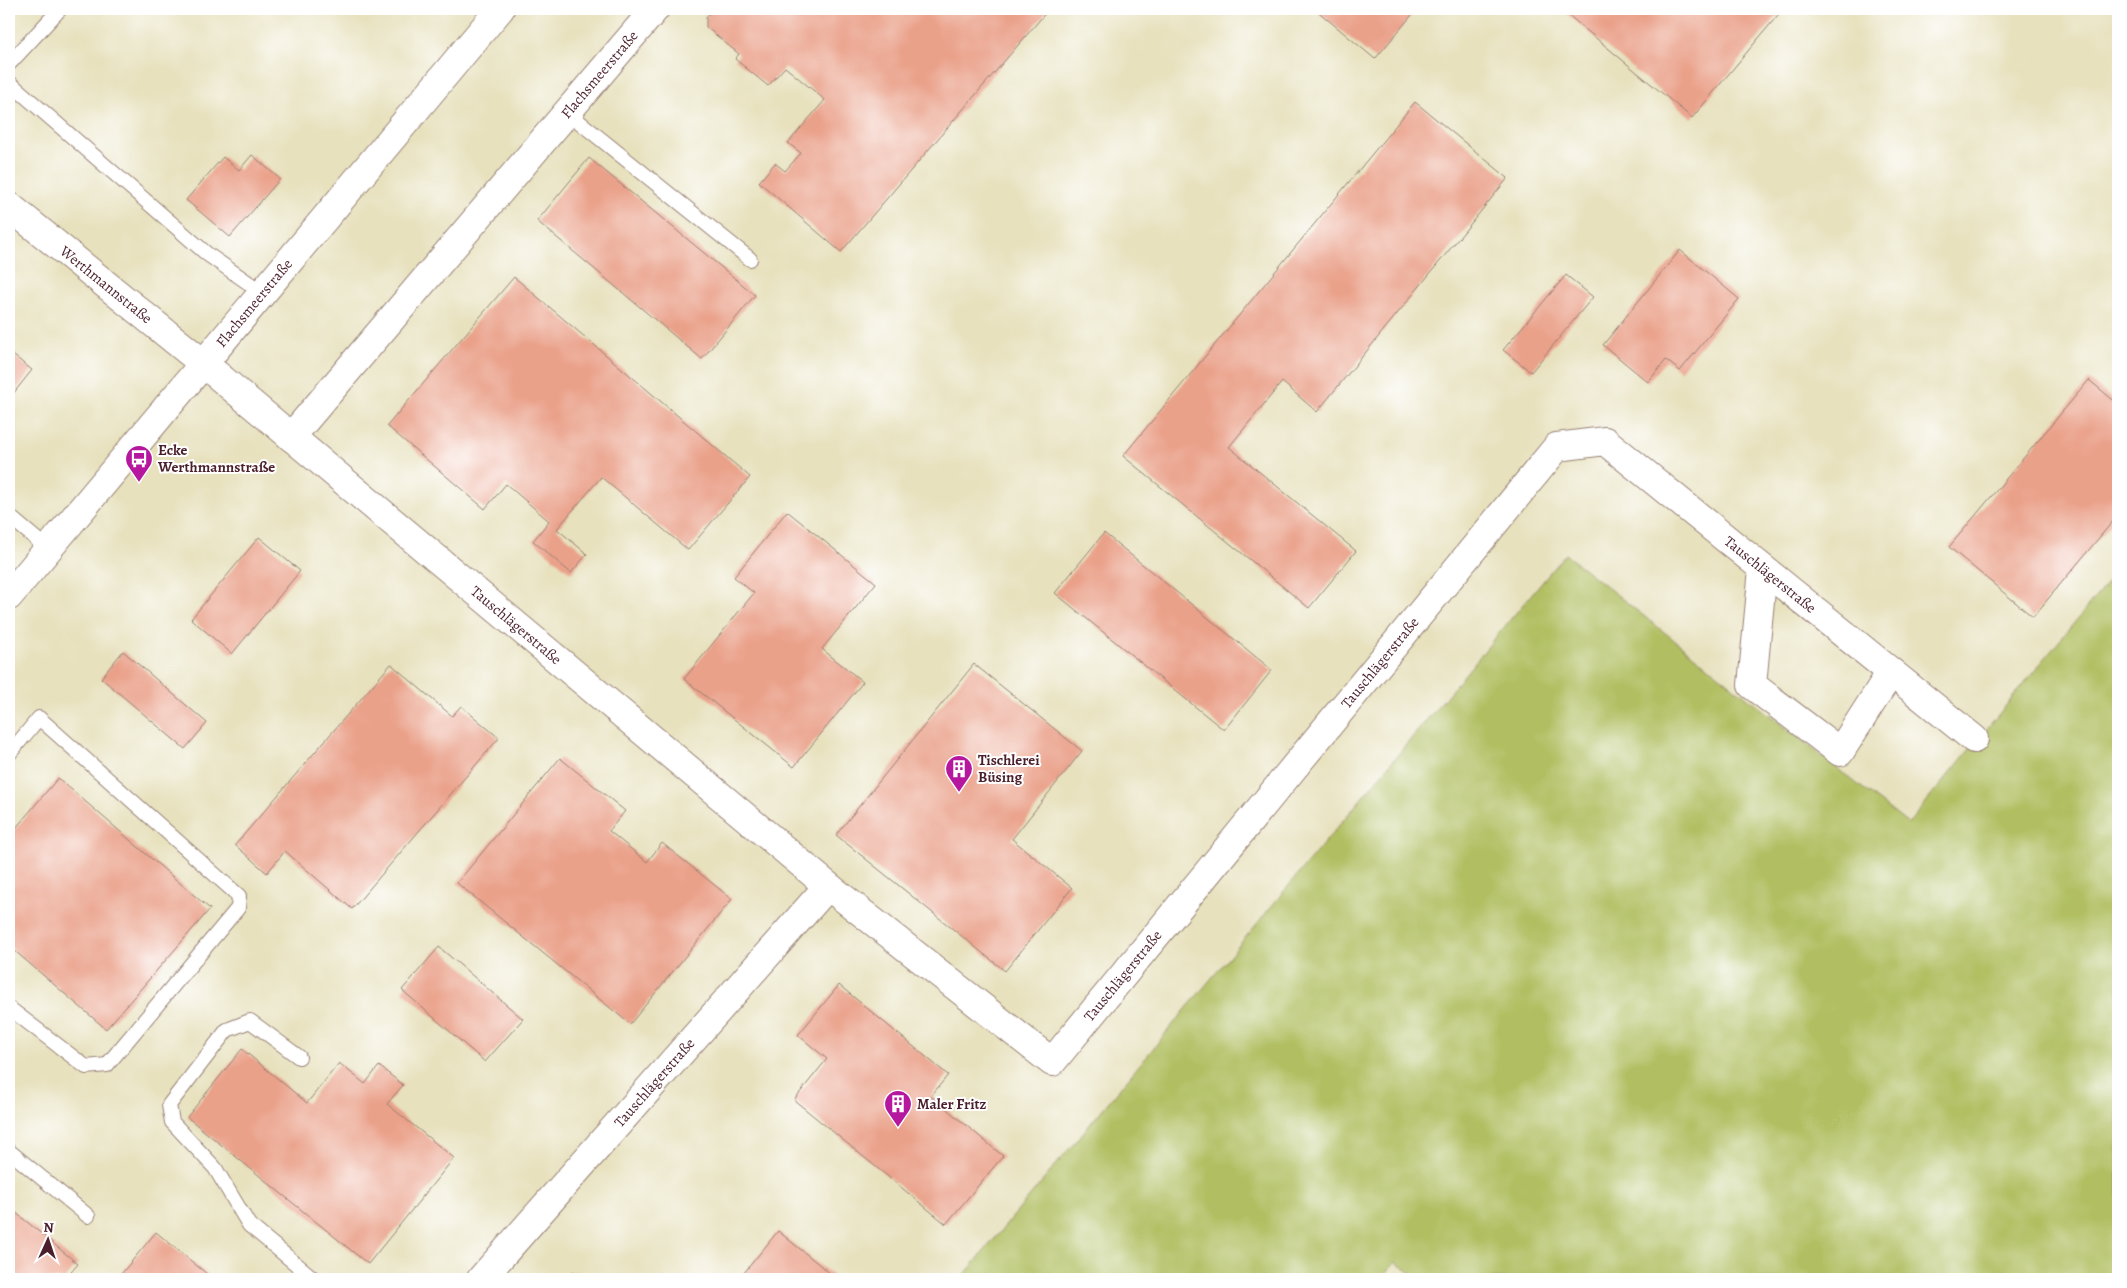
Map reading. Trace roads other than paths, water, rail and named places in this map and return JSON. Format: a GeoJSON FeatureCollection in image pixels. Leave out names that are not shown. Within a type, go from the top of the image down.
{"type":"FeatureCollection","features":[{"type":"Feature","properties":{"kind":"street","name":"Flachsmeerstraße"},"geometry":{"type":"LineString","coordinates":[[9,596],[500,9]]}},
{"type":"Feature","properties":{"kind":"street","name":"Flachsmeerstraße"},"geometry":{"type":"LineString","coordinates":[[291,437],[655,9]]}},
{"type":"Feature","properties":{"kind":"street","name":"Werthmannstraße"},"geometry":{"type":"LineString","coordinates":[[9,206],[204,364]]}},
{"type":"Feature","properties":{"kind":"street","name":"Tauschlägerstraße"},"geometry":{"type":"LineString","coordinates":[[204,364],[828,886],[1052,1062],[1556,447],[1605,441],[1974,739]]}},
{"type":"Feature","properties":{"kind":"street"},"geometry":{"type":"LineString","coordinates":[[1763,568],[1752,685],[1840,752],[1892,672]]}},
{"type":"Feature","properties":{"kind":"street","name":"Tauschlägerstraße"},"geometry":{"type":"LineString","coordinates":[[481,1279],[828,886]]}},
{"type":"Feature","properties":{"kind":"lane"},"geometry":{"type":"LineString","coordinates":[[9,64],[60,9]]}},
{"type":"Feature","properties":{"kind":"lane"},"geometry":{"type":"LineString","coordinates":[[9,82],[207,254],[263,293]]}},
{"type":"Feature","properties":{"kind":"lane"},"geometry":{"type":"LineString","coordinates":[[567,112],[750,259]]}},
{"type":"Feature","properties":{"kind":"lane"},"geometry":{"type":"LineString","coordinates":[[9,516],[48,549]]}},
{"type":"Feature","properties":{"kind":"lane"},"geometry":{"type":"LineString","coordinates":[[9,754],[39,718],[239,896],[238,908],[107,1066],[86,1067],[9,1008]]}},
{"type":"Feature","properties":{"kind":"lane"},"geometry":{"type":"LineString","coordinates":[[299,1057],[250,1021],[227,1030],[168,1104],[172,1122],[215,1168],[249,1225],[314,1279]]}},
{"type":"Feature","properties":{"kind":"lane"},"geometry":{"type":"LineString","coordinates":[[9,1151],[88,1216]]}},
{"type":"Feature","properties":{"kind":"place","name":"Ecke Werthmannstraße"},"geometry":{"type":"Point","coordinates":[139,483]}},
{"type":"Feature","properties":{"kind":"place","name":"Tischlerei Büsing"},"geometry":{"type":"Point","coordinates":[959,793]}},
{"type":"Feature","properties":{"kind":"place","name":"Maler Fritz"},"geometry":{"type":"Point","coordinates":[898,1128]}}]}
